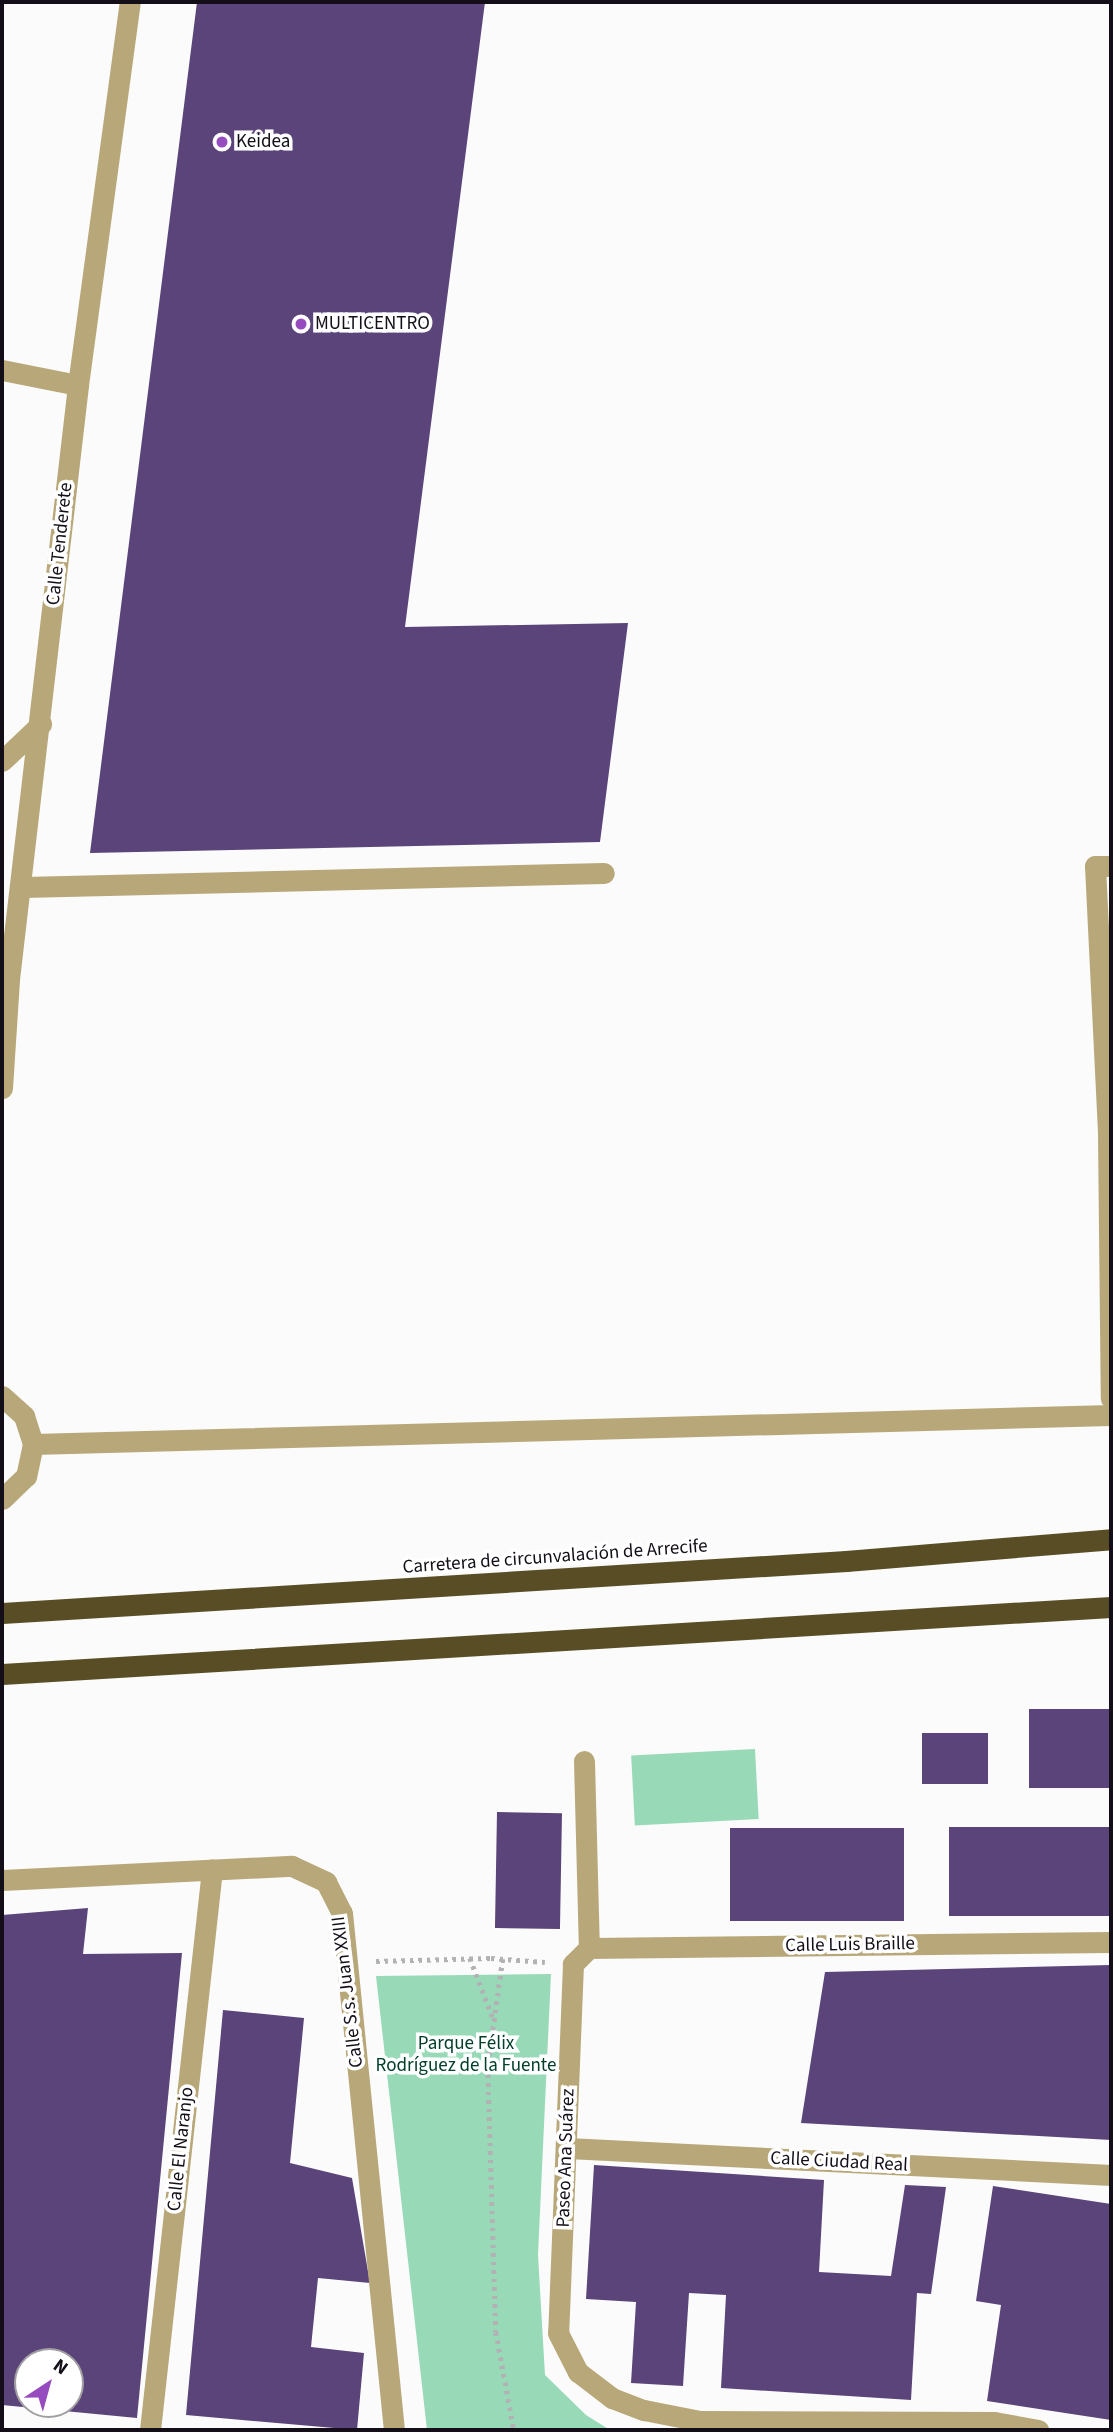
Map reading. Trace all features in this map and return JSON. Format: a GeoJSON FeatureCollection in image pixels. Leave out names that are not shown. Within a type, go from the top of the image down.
{"type":"FeatureCollection","features":[{"type":"Feature","properties":{"kind":"highway","name":"Carretera de circunvalación de Arrecife"},"geometry":{"type":"LineString","coordinates":[[2,1613],[846,1561],[1111,1539]]}},
{"type":"Feature","properties":{"kind":"highway"},"geometry":{"type":"LineString","coordinates":[[9,1674],[1111,1607]]}},
{"type":"Feature","properties":{"kind":"street","name":"Calle Tenderete"},"geometry":{"type":"LineString","coordinates":[[2,1088],[4,983],[23,887],[78,385],[130,2]]}},
{"type":"Feature","properties":{"kind":"street"},"geometry":{"type":"LineString","coordinates":[[2,370],[78,385]]}},
{"type":"Feature","properties":{"kind":"street"},"geometry":{"type":"LineString","coordinates":[[2,761],[41,724]]}},
{"type":"Feature","properties":{"kind":"street"},"geometry":{"type":"LineString","coordinates":[[1103,866],[1111,1398]]}},
{"type":"Feature","properties":{"kind":"street"},"geometry":{"type":"LineString","coordinates":[[23,887],[604,873]]}},
{"type":"Feature","properties":{"kind":"street"},"geometry":{"type":"LineString","coordinates":[[2,1396],[24,1416],[33,1444],[26,1476],[2,1499]]}},
{"type":"Feature","properties":{"kind":"street"},"geometry":{"type":"LineString","coordinates":[[33,1444],[1111,1415]]}},
{"type":"Feature","properties":{"kind":"street"},"geometry":{"type":"LineString","coordinates":[[573,1964],[589,1948],[584,1761]]}},
{"type":"Feature","properties":{"kind":"street","name":"Calle S.s. Juan XXIII"},"geometry":{"type":"LineString","coordinates":[[2,1880],[292,1866],[326,1882],[342,1913],[394,2430]]}},
{"type":"Feature","properties":{"kind":"street","name":"Calle El Naranjo"},"geometry":{"type":"LineString","coordinates":[[150,2430],[212,1869]]}},
{"type":"Feature","properties":{"kind":"street","name":"Calle Luis Braille"},"geometry":{"type":"LineString","coordinates":[[589,1948],[1111,1942]]}},
{"type":"Feature","properties":{"kind":"street","name":"Paseo Ana Suárez"},"geometry":{"type":"LineString","coordinates":[[573,1964],[568,2148],[558,2333],[578,2372],[612,2398],[699,2426],[994,2422],[1038,2430]]}},
{"type":"Feature","properties":{"kind":"street","name":"Calle Ciudad Real"},"geometry":{"type":"LineString","coordinates":[[568,2148],[1111,2175]]}},
{"type":"Feature","properties":{"kind":"path"},"geometry":{"type":"LineString","coordinates":[[470,1958],[494,2022]]}},
{"type":"Feature","properties":{"kind":"path"},"geometry":{"type":"LineString","coordinates":[[347,1962],[470,1958],[573,1964]]}},
{"type":"Feature","properties":{"kind":"path"},"geometry":{"type":"LineString","coordinates":[[503,1959],[488,2066],[496,2332],[514,2430]]}},
{"type":"Feature","properties":{"kind":"green space"},"geometry":{"type":"Polygon","coordinates":[[[755,1749],[759,1819],[635,1825],[631,1755],[755,1749]]]}},
{"type":"Feature","properties":{"kind":"green space","name":"Parque Félix Rodríguez de la Fuente"},"geometry":{"type":"Polygon","coordinates":[[[551,1974],[538,2255],[545,2375],[586,2415],[610,2430],[427,2430],[376,1976],[551,1974]]]}},
{"type":"Feature","properties":{"kind":"building","name":"MULTICENTRO"},"geometry":{"type":"Polygon","coordinates":[[[197,2],[485,2],[405,627],[628,623],[600,842],[90,853],[197,2]]]}},
{"type":"Feature","properties":{"kind":"building"},"geometry":{"type":"Polygon","coordinates":[[[1029,1709],[1111,1709],[1111,1788],[1029,1788],[1029,1709]]]}},
{"type":"Feature","properties":{"kind":"building"},"geometry":{"type":"Polygon","coordinates":[[[922,1733],[988,1733],[988,1784],[922,1784],[922,1733]]]}},
{"type":"Feature","properties":{"kind":"building"},"geometry":{"type":"Polygon","coordinates":[[[497,1812],[562,1813],[560,1929],[495,1928],[497,1812]]]}},
{"type":"Feature","properties":{"kind":"building"},"geometry":{"type":"Polygon","coordinates":[[[949,1827],[1111,1827],[1111,1916],[949,1916],[949,1827]]]}},
{"type":"Feature","properties":{"kind":"building"},"geometry":{"type":"Polygon","coordinates":[[[730,1828],[904,1828],[904,1921],[730,1921],[730,1828]]]}},
{"type":"Feature","properties":{"kind":"building"},"geometry":{"type":"Polygon","coordinates":[[[88,1908],[83,1954],[182,1953],[137,2418],[84,2413],[84,2348],[14,2348],[14,2406],[2,2405],[2,1915],[88,1908]]]}},
{"type":"Feature","properties":{"kind":"building"},"geometry":{"type":"Polygon","coordinates":[[[1111,1965],[1111,2140],[801,2123],[825,1972],[1111,1965]]]}},
{"type":"Feature","properties":{"kind":"building"},"geometry":{"type":"Polygon","coordinates":[[[223,2010],[304,2018],[290,2163],[352,2178],[370,2283],[318,2278],[311,2347],[364,2353],[357,2430],[186,2415],[223,2010]]]}},
{"type":"Feature","properties":{"kind":"building"},"geometry":{"type":"Polygon","coordinates":[[[594,2165],[824,2180],[819,2272],[891,2276],[905,2185],[946,2187],[931,2294],[917,2293],[911,2400],[721,2388],[726,2295],[689,2293],[683,2386],[631,2383],[636,2302],[586,2299],[594,2165]]]}},
{"type":"Feature","properties":{"kind":"building"},"geometry":{"type":"Polygon","coordinates":[[[993,2186],[1111,2204],[1111,2420],[987,2401],[1001,2305],[976,2301],[993,2186]]]}},
{"type":"Feature","properties":{"kind":"place","name":"Keidea"},"geometry":{"type":"Point","coordinates":[222,142]}},
{"type":"Feature","properties":{"kind":"place","name":"MULTICENTRO"},"geometry":{"type":"Point","coordinates":[301,324]}}]}
